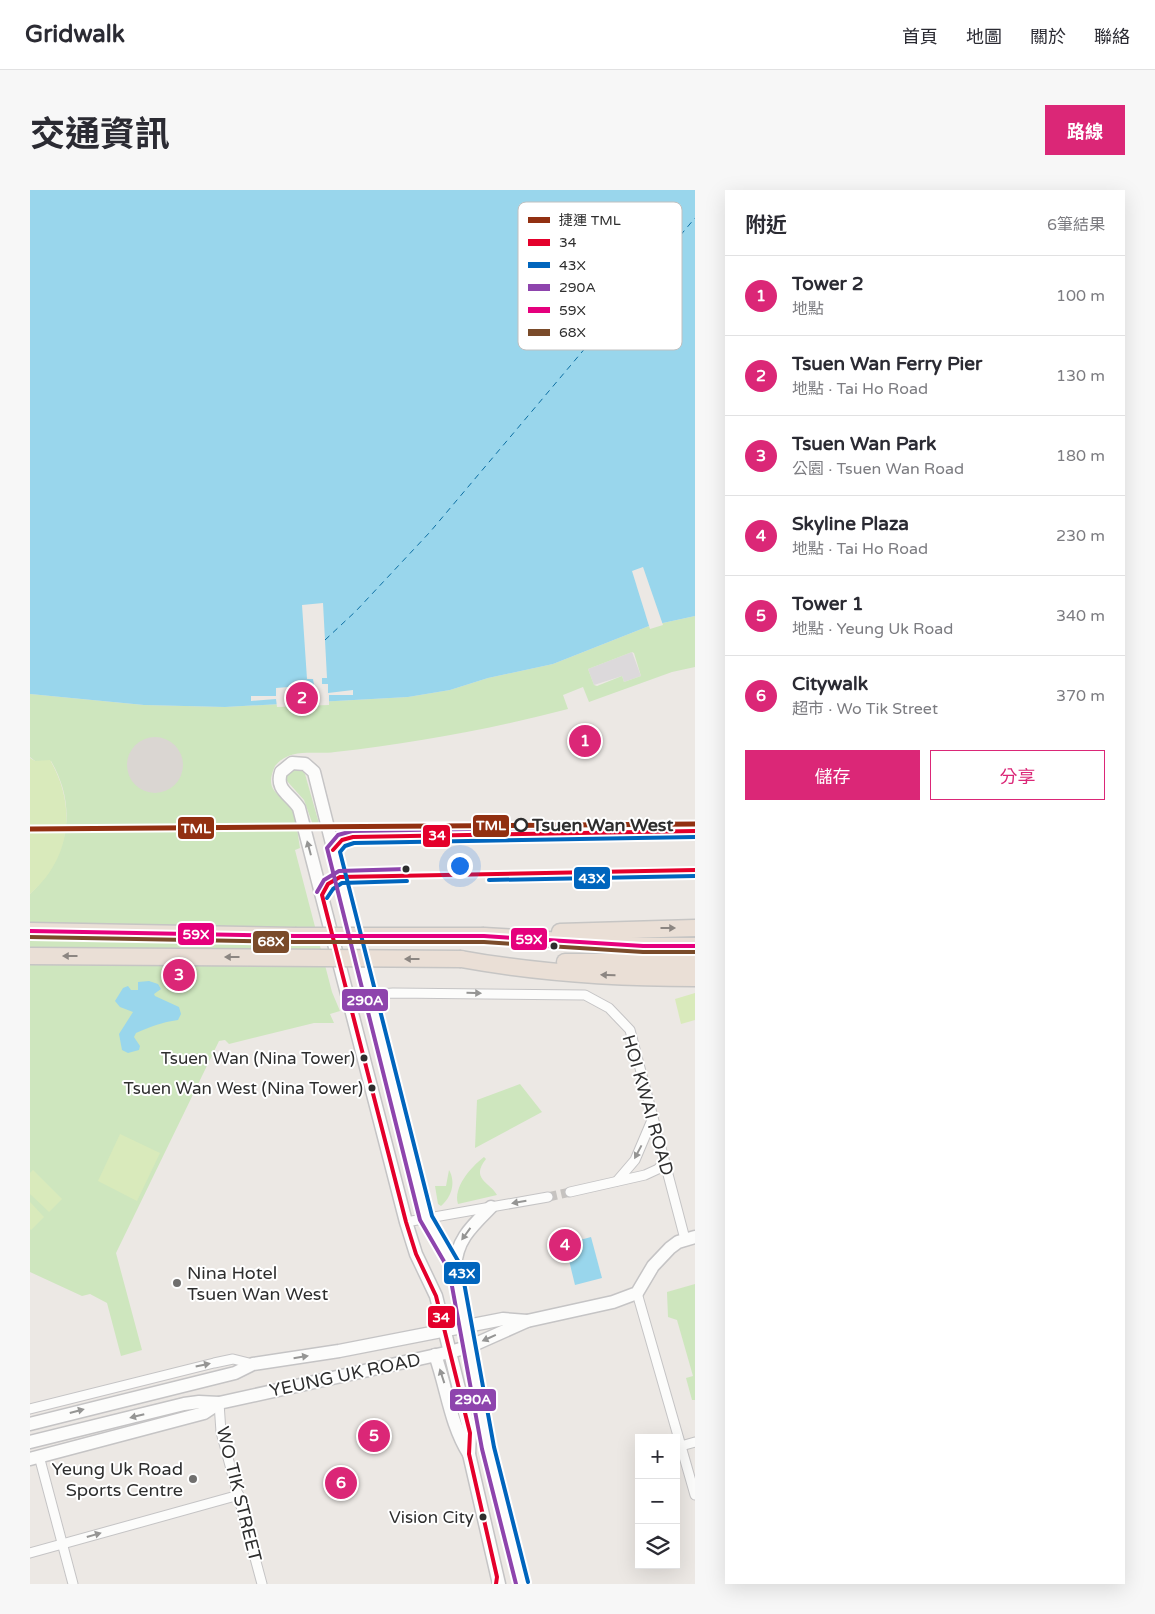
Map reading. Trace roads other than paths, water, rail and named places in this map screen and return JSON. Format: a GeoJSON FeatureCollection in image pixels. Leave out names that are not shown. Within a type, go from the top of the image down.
{"type":"FeatureCollection","features":[{"type":"Feature","properties":{"kind":"highway"},"geometry":{"type":"LineString","coordinates":[[30,931],[295,936],[484,936],[641,928],[695,928]]}},
{"type":"Feature","properties":{"kind":"highway"},"geometry":{"type":"LineString","coordinates":[[484,936],[643,946],[695,946]]}},
{"type":"Feature","properties":{"kind":"highway"},"geometry":{"type":"LineString","coordinates":[[30,956],[695,962]]}},
{"type":"Feature","properties":{"kind":"highway"},"geometry":{"type":"LineString","coordinates":[[461,959],[506,967],[595,974],[695,978]]}},
{"type":"Feature","properties":{"kind":"street"},"geometry":{"type":"LineString","coordinates":[[456,1268],[426,1218],[314,772],[305,764],[292,762],[281,772],[279,784],[284,793],[298,808],[406,1222],[416,1254],[436,1296],[470,1433],[469,1454],[498,1582]]}},
{"type":"Feature","properties":{"kind":"street","name":"HOI KWAI ROAD"},"geometry":{"type":"LineString","coordinates":[[348,996],[370,994],[569,994],[586,995],[609,1008],[630,1030],[671,1188],[690,1238]]}},
{"type":"Feature","properties":{"kind":"street"},"geometry":{"type":"LineString","coordinates":[[617,1181],[635,1160],[652,1120]]}},
{"type":"Feature","properties":{"kind":"street"},"geometry":{"type":"LineString","coordinates":[[570,1192],[652,1173],[664,1162]]}},
{"type":"Feature","properties":{"kind":"street"},"geometry":{"type":"LineString","coordinates":[[406,1222],[548,1197]]}},
{"type":"Feature","properties":{"kind":"street"},"geometry":{"type":"LineString","coordinates":[[491,1207],[470,1227],[461,1241],[456,1255],[456,1268],[488,1448],[522,1584]]}},
{"type":"Feature","properties":{"kind":"street"},"geometry":{"type":"LineString","coordinates":[[527,1321],[613,1302],[637,1292],[660,1258],[670,1248],[690,1238]]}},
{"type":"Feature","properties":{"kind":"street"},"geometry":{"type":"LineString","coordinates":[[637,1292],[668,1406],[695,1495]]}},
{"type":"Feature","properties":{"kind":"street","name":"YEUNG UK ROAD"},"geometry":{"type":"LineString","coordinates":[[30,1424],[235,1373],[253,1364],[339,1351],[503,1319],[527,1321]]}},
{"type":"Feature","properties":{"kind":"street","name":"YEUNG UK ROAD"},"geometry":{"type":"LineString","coordinates":[[35,1458],[204,1413],[219,1404],[450,1352],[471,1346],[527,1321]]}},
{"type":"Feature","properties":{"kind":"street"},"geometry":{"type":"LineString","coordinates":[[435,1355],[458,1436],[469,1454]]}},
{"type":"Feature","properties":{"kind":"street","name":"YEUNG UK ROAD"},"geometry":{"type":"LineString","coordinates":[[30,1409],[214,1363],[233,1360],[253,1364]]}},
{"type":"Feature","properties":{"kind":"street","name":"YEUNG UK ROAD"},"geometry":{"type":"LineString","coordinates":[[30,1442],[184,1404],[207,1402],[219,1404]]}},
{"type":"Feature","properties":{"kind":"street","name":"WO TIK STREET"},"geometry":{"type":"LineString","coordinates":[[219,1404],[222,1432],[262,1584]]}},
{"type":"Feature","properties":{"kind":"street"},"geometry":{"type":"LineString","coordinates":[[681,1446],[695,1442]]}},
{"type":"Feature","properties":{"kind":"street"},"geometry":{"type":"LineString","coordinates":[[35,1458],[73,1584]]}},
{"type":"Feature","properties":{"kind":"street"},"geometry":{"type":"LineString","coordinates":[[30,1553],[239,1495]]}},
{"type":"Feature","properties":{"kind":"street"},"geometry":{"type":"LineString","coordinates":[[517,1567],[528,1584]]}},
{"type":"Feature","properties":{"kind":"water"},"geometry":{"type":"Polygon","coordinates":[[[30,190],[695,190],[695,616],[649,626],[553,664],[488,678],[450,690],[408,697],[225,707],[144,705],[30,694],[30,190]]]}},
{"type":"Feature","properties":{"kind":"water"},"geometry":{"type":"Polygon","coordinates":[[[149,981],[158,984],[161,989],[154,994],[155,996],[179,1007],[181,1014],[178,1020],[161,1023],[136,1033],[134,1037],[140,1046],[139,1050],[128,1053],[122,1050],[119,1034],[133,1012],[120,1007],[115,1001],[123,988],[128,986],[131,990],[138,990],[138,982],[149,981]]]}},
{"type":"Feature","properties":{"kind":"water"},"geometry":{"type":"Polygon","coordinates":[[[591,1237],[602,1278],[575,1285],[565,1244],[591,1237]]]}},
{"type":"Feature","properties":{"kind":"tunnel"},"geometry":{"type":"LineString","coordinates":[[548,1197],[570,1192]]}},
{"type":"Feature","properties":{"kind":"metro line","name":"TML"},"geometry":{"type":"LineString","coordinates":[[30,829],[695,824]]}},
{"type":"Feature","properties":{"kind":"place","name":"Tsuen Wan Ferry Pier"},"geometry":{"type":"Point","coordinates":[302,698]}},
{"type":"Feature","properties":{"kind":"place","name":"Tower 2"},"geometry":{"type":"Point","coordinates":[585,741]}},
{"type":"Feature","properties":{"kind":"place","name":"Tsuen Wan West"},"geometry":{"type":"Point","coordinates":[521,825]}},
{"type":"Feature","properties":{"kind":"place","name":"Tsuen Wan Park"},"geometry":{"type":"Point","coordinates":[179,975]}},
{"type":"Feature","properties":{"kind":"place","name":"Tsuen Wan (Nina Tower)"},"geometry":{"type":"Point","coordinates":[364,1058]}},
{"type":"Feature","properties":{"kind":"place","name":"Tsuen Wan West (Nina Tower)"},"geometry":{"type":"Point","coordinates":[372,1088]}},
{"type":"Feature","properties":{"kind":"place","name":"Skyline Plaza"},"geometry":{"type":"Point","coordinates":[565,1245]}},
{"type":"Feature","properties":{"kind":"place","name":"Nina Hotel Tsuen Wan West"},"geometry":{"type":"Point","coordinates":[177,1283]}},
{"type":"Feature","properties":{"kind":"place","name":"Tower 1"},"geometry":{"type":"Point","coordinates":[374,1436]}},
{"type":"Feature","properties":{"kind":"place","name":"Yeung Uk Road Sports Centre"},"geometry":{"type":"Point","coordinates":[193,1479]}},
{"type":"Feature","properties":{"kind":"place","name":"Citywalk"},"geometry":{"type":"Point","coordinates":[341,1483]}},
{"type":"Feature","properties":{"kind":"place","name":"Vision City"},"geometry":{"type":"Point","coordinates":[483,1517]}}]}
